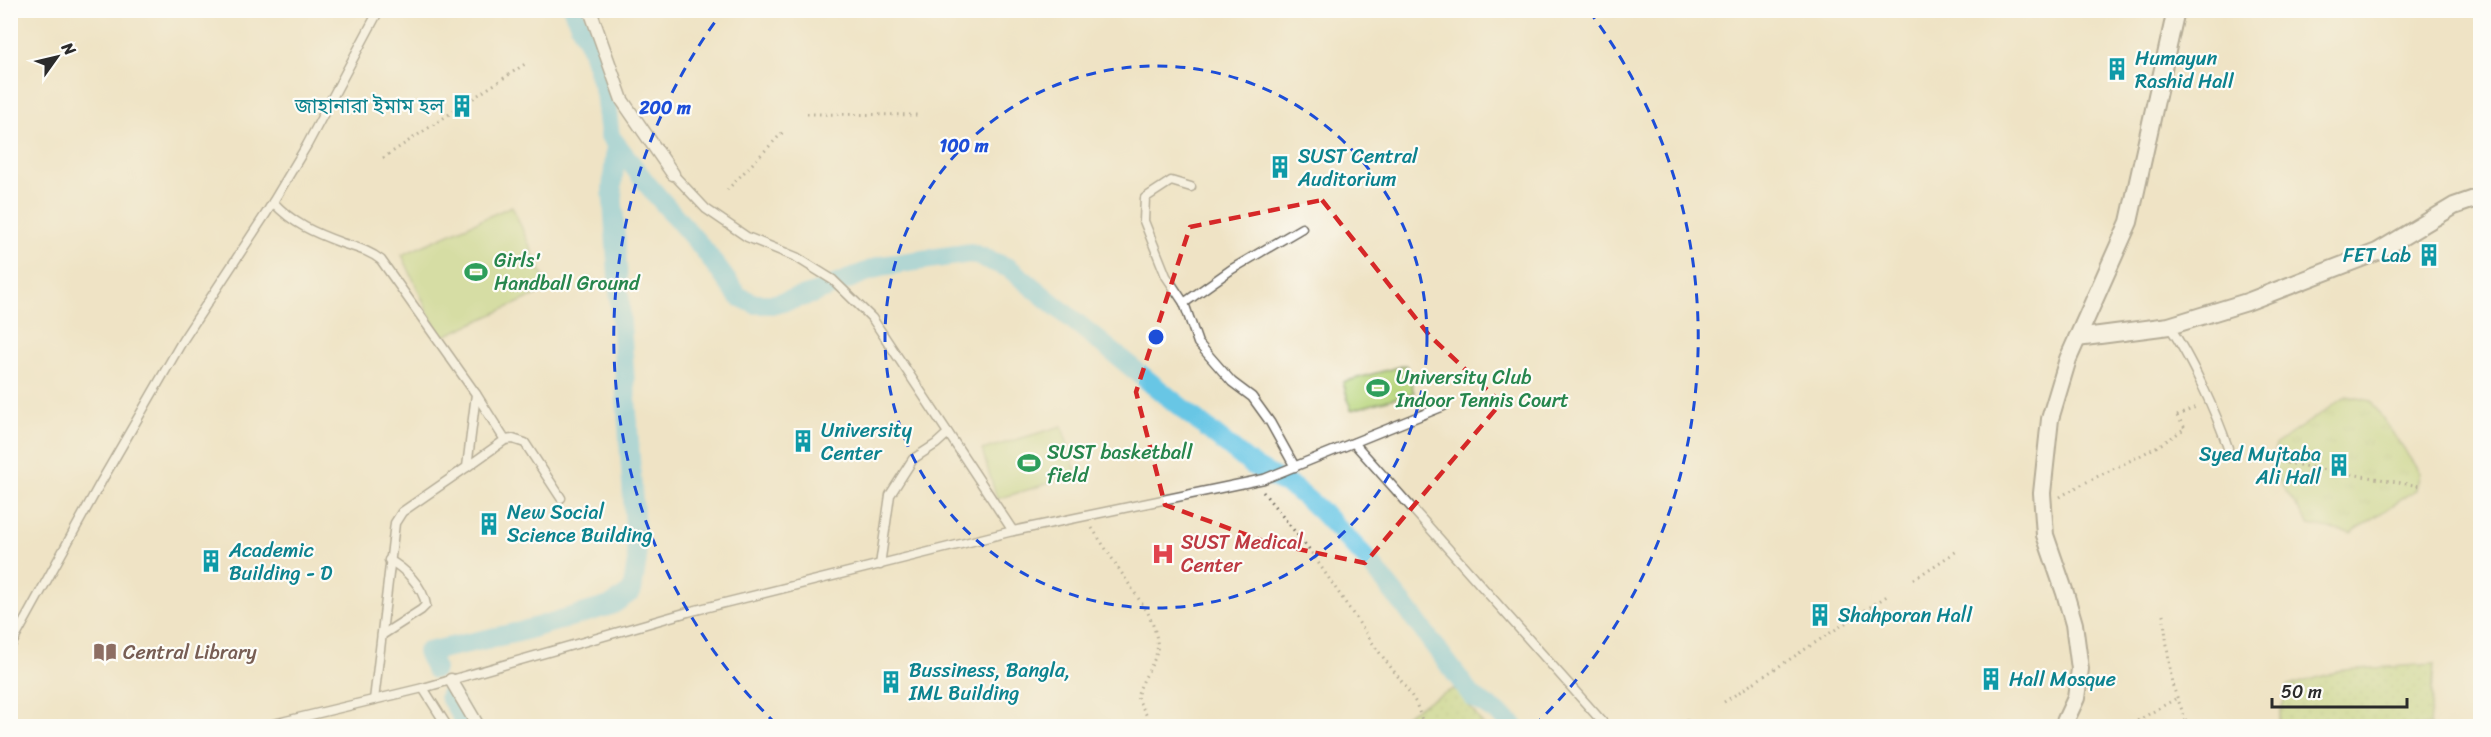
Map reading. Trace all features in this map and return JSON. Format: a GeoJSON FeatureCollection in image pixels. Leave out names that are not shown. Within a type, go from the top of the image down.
{"type":"FeatureCollection","features":[{"type":"Feature","properties":{"kind":"street"},"geometry":{"type":"LineString","coordinates":[[590,10],[622,100],[673,174]]}},
{"type":"Feature","properties":{"kind":"street"},"geometry":{"type":"LineString","coordinates":[[2063,726],[2076,698],[2079,684],[2079,658],[2074,624],[2045,535],[2042,493],[2050,419],[2068,359],[2129,222],[2176,10]]}},
{"type":"Feature","properties":{"kind":"street"},"geometry":{"type":"LineString","coordinates":[[2077,338],[2169,326],[2247,302],[2377,252],[2454,206],[2481,197]]}},
{"type":"Feature","properties":{"kind":"street"},"geometry":{"type":"LineString","coordinates":[[451,680],[478,726]]}},
{"type":"Feature","properties":{"kind":"lane"},"geometry":{"type":"LineString","coordinates":[[10,647],[183,340],[273,202],[313,135],[379,10]]}},
{"type":"Feature","properties":{"kind":"lane"},"geometry":{"type":"LineString","coordinates":[[673,174],[706,209],[747,237],[796,257],[833,280],[872,318],[1013,531]]}},
{"type":"Feature","properties":{"kind":"lane"},"geometry":{"type":"LineString","coordinates":[[1191,187],[1171,181],[1145,198],[1144,221],[1166,276],[1184,303],[1198,343],[1232,382],[1252,397],[1270,422],[1295,467]]}},
{"type":"Feature","properties":{"kind":"lane"},"geometry":{"type":"LineString","coordinates":[[273,202],[287,218],[304,228],[368,250],[381,260],[506,440]]}},
{"type":"Feature","properties":{"kind":"lane"},"geometry":{"type":"LineString","coordinates":[[1184,303],[1232,269],[1302,228]]}},
{"type":"Feature","properties":{"kind":"lane"},"geometry":{"type":"LineString","coordinates":[[2169,326],[2208,401],[2228,448]]}},
{"type":"Feature","properties":{"kind":"lane"},"geometry":{"type":"LineString","coordinates":[[467,467],[476,394]]}},
{"type":"Feature","properties":{"kind":"lane"},"geometry":{"type":"LineString","coordinates":[[265,726],[423,688],[688,612],[1013,531],[1264,479],[1444,406]]}},
{"type":"Feature","properties":{"kind":"lane"},"geometry":{"type":"LineString","coordinates":[[880,565],[890,495],[913,459],[948,433]]}},
{"type":"Feature","properties":{"kind":"lane"},"geometry":{"type":"LineString","coordinates":[[374,700],[389,560],[395,523],[402,512],[506,440],[513,439],[525,443],[561,498]]}},
{"type":"Feature","properties":{"kind":"lane"},"geometry":{"type":"LineString","coordinates":[[1354,443],[1606,726]]}},
{"type":"Feature","properties":{"kind":"lane"},"geometry":{"type":"LineString","coordinates":[[382,635],[426,605],[426,601],[405,570],[389,560]]}},
{"type":"Feature","properties":{"kind":"lane"},"geometry":{"type":"LineString","coordinates":[[423,688],[447,726]]}},
{"type":"Feature","properties":{"kind":"path"},"geometry":{"type":"LineString","coordinates":[[383,158],[528,62]]}},
{"type":"Feature","properties":{"kind":"path"},"geometry":{"type":"LineString","coordinates":[[807,114],[920,115]]}},
{"type":"Feature","properties":{"kind":"path"},"geometry":{"type":"LineString","coordinates":[[727,190],[783,132]]}},
{"type":"Feature","properties":{"kind":"path"},"geometry":{"type":"LineString","coordinates":[[2043,507],[2181,431],[2185,428],[2176,416],[2208,401]]}},
{"type":"Feature","properties":{"kind":"path"},"geometry":{"type":"LineString","coordinates":[[2263,459],[2420,486]]}},
{"type":"Feature","properties":{"kind":"path"},"geometry":{"type":"LineString","coordinates":[[1255,481],[1309,549],[1376,648],[1406,687],[1416,703],[1424,726]]}},
{"type":"Feature","properties":{"kind":"path"},"geometry":{"type":"LineString","coordinates":[[1084,517],[1148,613],[1154,626],[1157,652],[1143,678],[1137,697],[1152,726]]}},
{"type":"Feature","properties":{"kind":"path"},"geometry":{"type":"LineString","coordinates":[[1914,579],[1956,551]]}},
{"type":"Feature","properties":{"kind":"path"},"geometry":{"type":"LineString","coordinates":[[1724,702],[1887,596]]}},
{"type":"Feature","properties":{"kind":"path"},"geometry":{"type":"LineString","coordinates":[[2163,614],[2172,684],[2188,726]]}},
{"type":"Feature","properties":{"kind":"path"},"geometry":{"type":"LineString","coordinates":[[2108,726],[2135,722],[2177,698]]}},
{"type":"Feature","properties":{"kind":"highlighted area"},"geometry":{"type":"Polygon","coordinates":[[[1322,200],[1429,335],[1501,403],[1365,563],[1269,543],[1165,505],[1136,392],[1190,227],[1322,200]]]}},
{"type":"Feature","properties":{"kind":"green space","name":"Girls' Handball Ground"},"geometry":{"type":"Polygon","coordinates":[[[512,206],[549,289],[440,338],[402,255],[512,206]]]}},
{"type":"Feature","properties":{"kind":"green space","name":"University Club Indoor Tennis Court"},"geometry":{"type":"Polygon","coordinates":[[[1406,365],[1414,393],[1351,410],[1343,382],[1406,365]]]}},
{"type":"Feature","properties":{"kind":"green space"},"geometry":{"type":"Polygon","coordinates":[[[2347,396],[2371,401],[2420,473],[2416,490],[2351,533],[2309,525],[2271,469],[2276,444],[2347,396]]]}},
{"type":"Feature","properties":{"kind":"green space","name":"SUST basketball field"},"geometry":{"type":"Polygon","coordinates":[[[1062,426],[1077,475],[997,499],[982,450],[1062,426]]]}},
{"type":"Feature","properties":{"kind":"green space"},"geometry":{"type":"Polygon","coordinates":[[[2434,664],[2430,726],[2277,726],[2288,686],[2343,670],[2434,664]]]}},
{"type":"Feature","properties":{"kind":"green space"},"geometry":{"type":"Polygon","coordinates":[[[1453,689],[1459,692],[1484,726],[1388,726],[1425,703],[1453,689]]]}},
{"type":"Feature","properties":{"kind":"waterway"},"geometry":{"type":"LineString","coordinates":[[573,10],[591,48],[605,93],[610,136],[647,184],[705,251],[738,296],[755,304],[775,304],[812,294],[881,266],[971,253],[1009,268],[1252,465],[1295,489],[1322,512],[1365,557],[1473,697],[1514,726]]}},
{"type":"Feature","properties":{"kind":"waterway"},"geometry":{"type":"LineString","coordinates":[[435,669],[427,652],[519,632],[612,605],[632,591],[637,560],[612,188],[616,145]]}},
{"type":"Feature","properties":{"kind":"waterway"},"geometry":{"type":"LineString","coordinates":[[449,696],[468,726]]}},
{"type":"Feature","properties":{"kind":"place","name":"Humayun Rashid Hall"},"geometry":{"type":"Point","coordinates":[2117,69]}},
{"type":"Feature","properties":{"kind":"place","name":"জাহানারা ইমাম হল"},"geometry":{"type":"Point","coordinates":[462,106]}},
{"type":"Feature","properties":{"kind":"place","name":"SUST Central Auditorium"},"geometry":{"type":"Point","coordinates":[1280,167]}},
{"type":"Feature","properties":{"kind":"place","name":"FET Lab"},"geometry":{"type":"Point","coordinates":[2429,255]}},
{"type":"Feature","properties":{"kind":"place","name":"Girls' Handball Ground"},"geometry":{"type":"Point","coordinates":[476,272]}},
{"type":"Feature","properties":{"kind":"place","name":"University Club Indoor Tennis Court"},"geometry":{"type":"Point","coordinates":[1378,388]}},
{"type":"Feature","properties":{"kind":"place","name":"University Center"},"geometry":{"type":"Point","coordinates":[803,441]}},
{"type":"Feature","properties":{"kind":"place","name":"SUST basketball field"},"geometry":{"type":"Point","coordinates":[1029,463]}},
{"type":"Feature","properties":{"kind":"place","name":"Syed Mujtaba Ali Hall"},"geometry":{"type":"Point","coordinates":[2339,465]}},
{"type":"Feature","properties":{"kind":"place","name":"New Social Science Building"},"geometry":{"type":"Point","coordinates":[489,524]}},
{"type":"Feature","properties":{"kind":"place","name":"SUST Medical Center"},"geometry":{"type":"Point","coordinates":[1163,554]}},
{"type":"Feature","properties":{"kind":"place","name":"Academic Building - D"},"geometry":{"type":"Point","coordinates":[211,561]}},
{"type":"Feature","properties":{"kind":"place","name":"Shahporan Hall"},"geometry":{"type":"Point","coordinates":[1820,615]}},
{"type":"Feature","properties":{"kind":"place","name":"Central Library"},"geometry":{"type":"Point","coordinates":[105,652]}},
{"type":"Feature","properties":{"kind":"place","name":"Hall Mosque"},"geometry":{"type":"Point","coordinates":[1991,679]}},
{"type":"Feature","properties":{"kind":"place","name":"Bussiness, Bangla, IML Building"},"geometry":{"type":"Point","coordinates":[891,682]}}]}
